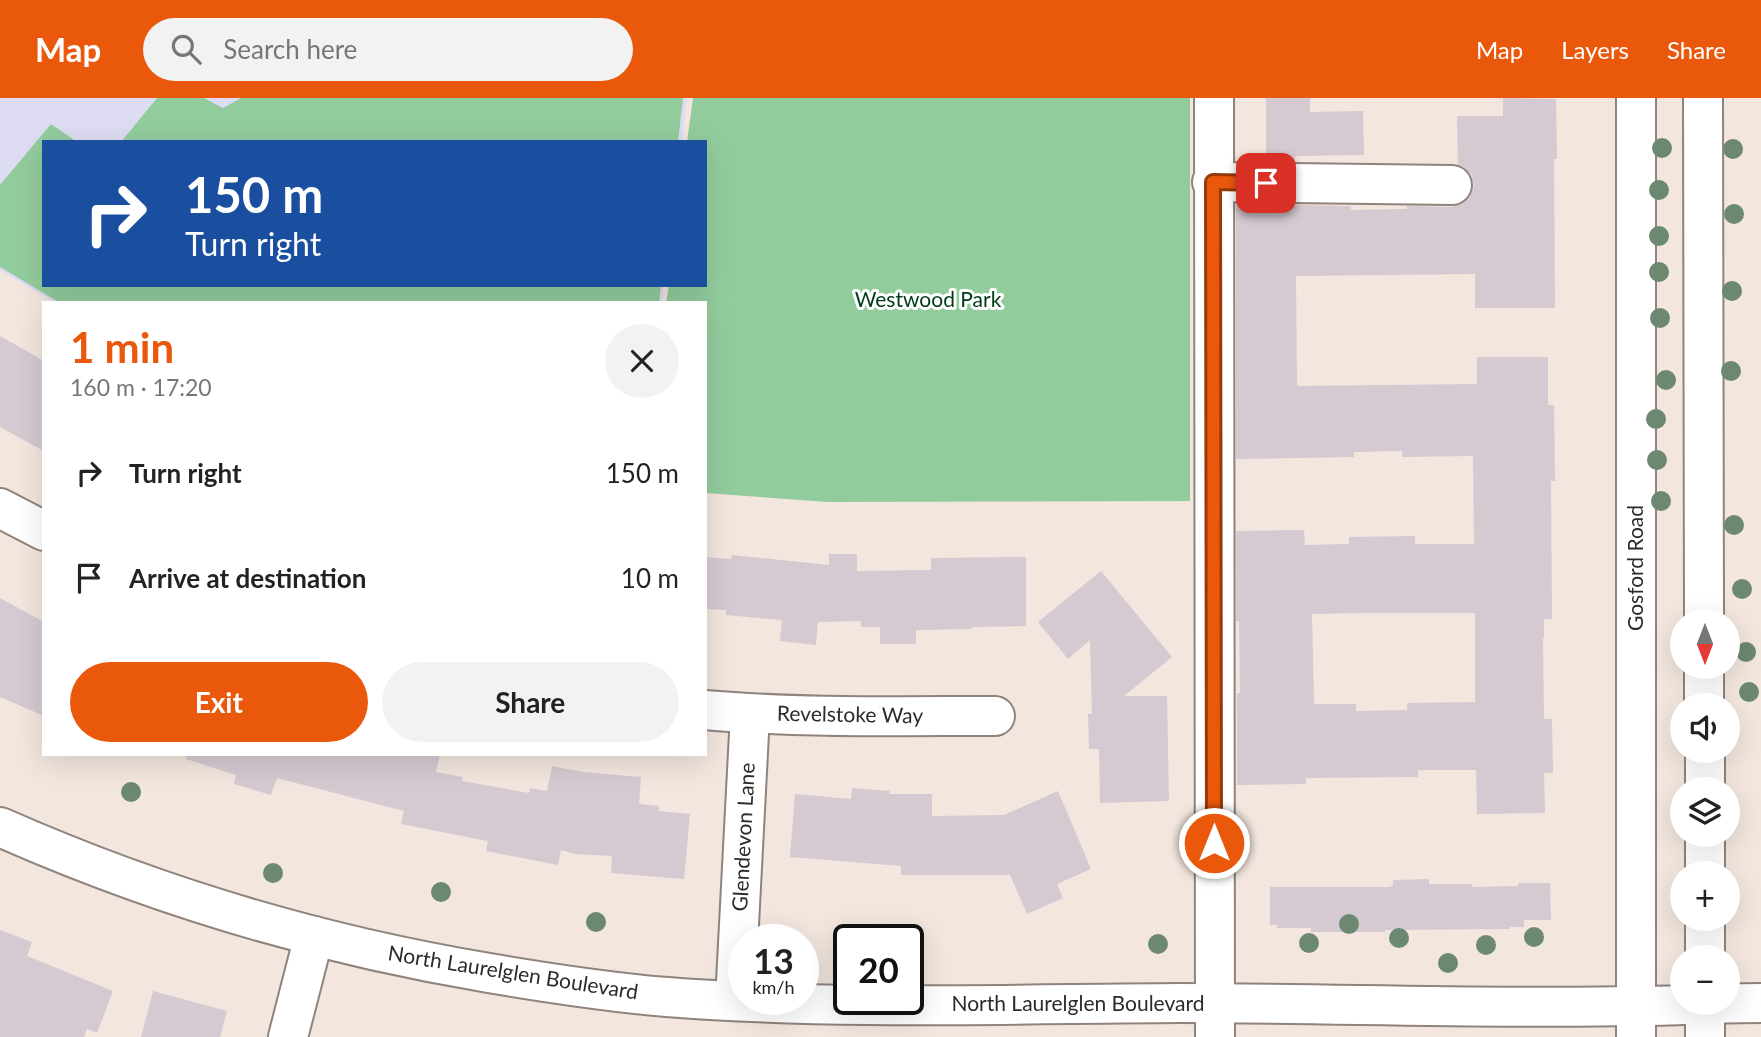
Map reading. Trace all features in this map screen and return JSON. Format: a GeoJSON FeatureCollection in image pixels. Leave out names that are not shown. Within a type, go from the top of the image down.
{"type":"FeatureCollection","features":[{"type":"Feature","properties":{"kind":"street"},"geometry":{"type":"LineString","coordinates":[[1214,98],[1215,1020]]}},
{"type":"Feature","properties":{"kind":"street","name":"Gosford Road"},"geometry":{"type":"LineString","coordinates":[[1636,98],[1636,1022]]}},
{"type":"Feature","properties":{"kind":"street"},"geometry":{"type":"LineString","coordinates":[[1703,98],[1704,609]]}},
{"type":"Feature","properties":{"kind":"street"},"geometry":{"type":"LineString","coordinates":[[1213,182],[1452,185]]}},
{"type":"Feature","properties":{"kind":"street"},"geometry":{"type":"LineString","coordinates":[[0,508],[42,530]]}},
{"type":"Feature","properties":{"kind":"street","name":"Revelstoke Way"},"geometry":{"type":"LineString","coordinates":[[707,710],[750,714],[995,716]]}},
{"type":"Feature","properties":{"kind":"street","name":"Glendevon Lane"},"geometry":{"type":"LineString","coordinates":[[739,924],[750,714]]}},
{"type":"Feature","properties":{"kind":"street","name":"North Laurelglen Boulevard"},"geometry":{"type":"LineString","coordinates":[[0,827],[137,882],[314,936],[425,962],[551,984],[728,1001]]}},
{"type":"Feature","properties":{"kind":"street"},"geometry":{"type":"LineString","coordinates":[[288,1037],[314,936]]}},
{"type":"Feature","properties":{"kind":"street","name":"North Laurelglen Boulevard"},"geometry":{"type":"LineString","coordinates":[[819,1003],[1215,1020],[1636,1022],[1705,1015]]}},
{"type":"Feature","properties":{"kind":"street","name":"North Laurelglen Boulevard"},"geometry":{"type":"LineString","coordinates":[[1740,1008],[1761,1003]]}},
{"type":"Feature","properties":{"kind":"shaded area"},"geometry":{"type":"Polygon","coordinates":[[[0,98],[687,98],[682,140],[42,140],[42,287],[664,287],[662,301],[52,301],[0,270],[0,98]]]}},
{"type":"Feature","properties":{"kind":"green space"},"geometry":{"type":"Polygon","coordinates":[[[157,98],[204,98],[223,108],[241,98],[683,98],[678,140],[123,140],[157,98]]]}},
{"type":"Feature","properties":{"kind":"green space","name":"Westwood Park"},"geometry":{"type":"Polygon","coordinates":[[[693,98],[1190,98],[1190,501],[828,502],[707,493],[707,301],[666,301],[669,287],[707,287],[707,140],[687,140],[693,98]]]}},
{"type":"Feature","properties":{"kind":"green space"},"geometry":{"type":"Polygon","coordinates":[[[51,124],[74,140],[42,140],[42,287],[661,287],[659,301],[57,301],[0,267],[0,185],[51,124]]]}},
{"type":"Feature","properties":{"kind":"building"},"geometry":{"type":"Polygon","coordinates":[[[1266,98],[1310,98],[1310,112],[1363,111],[1364,155],[1295,156],[1295,161],[1266,161],[1266,98]]]}},
{"type":"Feature","properties":{"kind":"building"},"geometry":{"type":"Polygon","coordinates":[[[1503,98],[1556,99],[1555,308],[1475,308],[1475,274],[1296,276],[1297,386],[1477,384],[1477,357],[1548,357],[1548,405],[1554,405],[1555,481],[1551,481],[1552,619],[1544,619],[1543,638],[1544,719],[1552,719],[1553,773],[1544,773],[1545,813],[1477,814],[1476,770],[1418,770],[1418,777],[1306,778],[1306,784],[1237,785],[1237,693],[1240,693],[1239,621],[1236,621],[1236,531],[1304,530],[1305,545],[1349,544],[1349,537],[1415,536],[1415,544],[1474,544],[1473,456],[1402,457],[1402,451],[1354,452],[1354,457],[1236,459],[1236,204],[1351,206],[1351,210],[1407,209],[1407,206],[1452,207],[1462,204],[1470,197],[1474,185],[1471,174],[1458,165],[1457,116],[1503,116],[1503,98]],[[1475,613],[1312,614],[1314,704],[1356,704],[1356,711],[1407,710],[1407,703],[1475,702],[1475,613]]]}},
{"type":"Feature","properties":{"kind":"building"},"geometry":{"type":"Polygon","coordinates":[[[0,336],[42,360],[42,450],[0,427],[0,336]]]}},
{"type":"Feature","properties":{"kind":"building"},"geometry":{"type":"Polygon","coordinates":[[[829,554],[857,554],[857,571],[931,570],[931,558],[1026,557],[1026,626],[916,630],[916,644],[880,644],[880,627],[861,627],[861,621],[818,622],[816,645],[780,641],[782,620],[726,615],[726,610],[707,609],[707,557],[731,559],[732,555],[829,565],[829,554]]]}},
{"type":"Feature","properties":{"kind":"building"},"geometry":{"type":"Polygon","coordinates":[[[1101,571],[1172,657],[1124,696],[1167,696],[1169,801],[1100,803],[1099,749],[1089,749],[1088,714],[1092,714],[1090,640],[1068,659],[1038,622],[1101,571]]]}},
{"type":"Feature","properties":{"kind":"building"},"geometry":{"type":"Polygon","coordinates":[[[0,598],[42,621],[42,715],[0,697],[0,598]]]}},
{"type":"Feature","properties":{"kind":"building"},"geometry":{"type":"Polygon","coordinates":[[[187,756],[440,756],[436,772],[463,777],[462,781],[529,793],[530,788],[547,791],[552,766],[641,777],[639,804],[659,806],[659,811],[690,814],[684,879],[611,873],[612,856],[575,854],[561,850],[558,865],[486,851],[488,841],[401,824],[404,811],[277,778],[271,795],[234,784],[236,775],[186,759],[187,756]]]}},
{"type":"Feature","properties":{"kind":"building"},"geometry":{"type":"Polygon","coordinates":[[[852,788],[890,791],[889,794],[932,794],[932,816],[1004,815],[1058,791],[1091,869],[1057,884],[1063,898],[1027,914],[1010,875],[901,875],[901,866],[790,857],[795,794],[851,799],[852,788]]]}},
{"type":"Feature","properties":{"kind":"building"},"geometry":{"type":"Polygon","coordinates":[[[1429,879],[1429,884],[1472,884],[1472,887],[1550,883],[1551,920],[1524,920],[1524,927],[1510,929],[1385,932],[1311,932],[1311,928],[1277,928],[1277,925],[1270,925],[1270,887],[1388,887],[1393,886],[1393,880],[1429,879]]]}},
{"type":"Feature","properties":{"kind":"building"},"geometry":{"type":"Polygon","coordinates":[[[0,930],[32,942],[27,956],[113,991],[97,1033],[87,1029],[84,1037],[0,1037],[0,930]]]}},
{"type":"Feature","properties":{"kind":"building"},"geometry":{"type":"Polygon","coordinates":[[[153,991],[227,1011],[220,1037],[141,1037],[153,991]]]}},
{"type":"Feature","properties":{"kind":"route"},"geometry":{"type":"LineString","coordinates":[[1214,843],[1213,182],[1266,183]]}}]}
